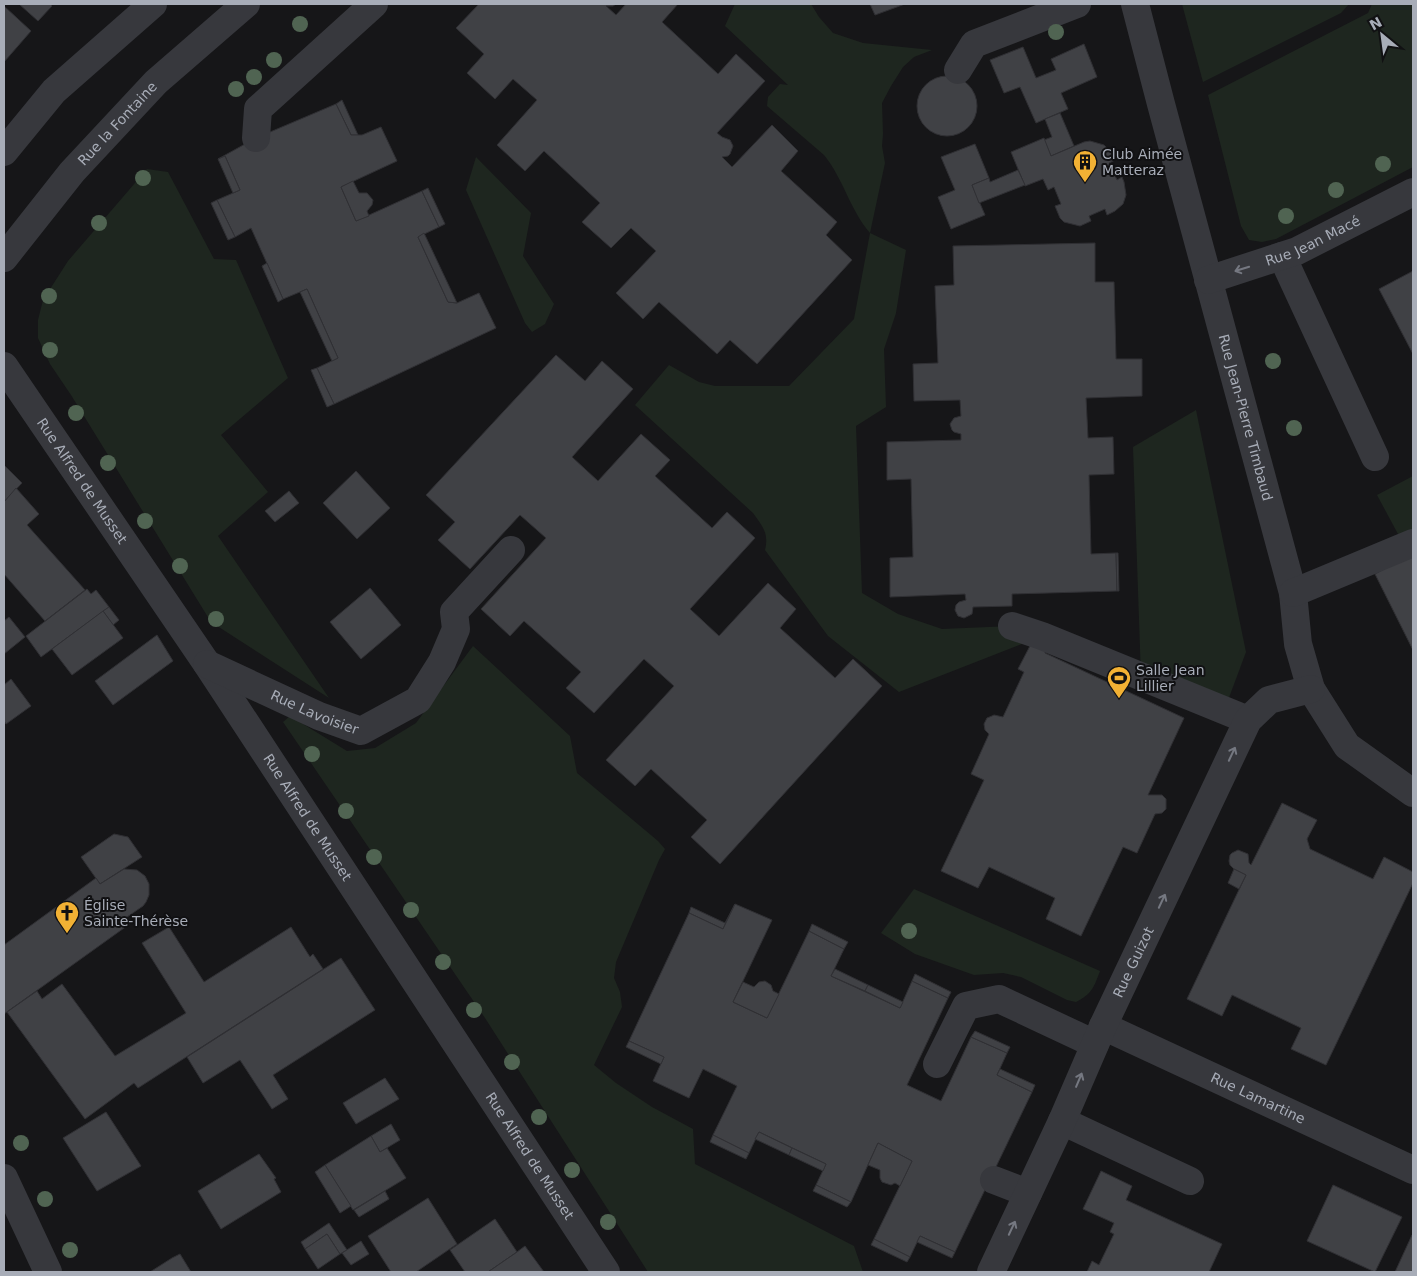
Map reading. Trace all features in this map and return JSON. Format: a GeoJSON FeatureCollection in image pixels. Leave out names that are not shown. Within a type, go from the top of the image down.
{"type":"FeatureCollection","features":[{"type":"Feature","properties":{"kind":"street"},"geometry":{"type":"LineString","coordinates":[[4,152],[54,91],[153,4]]}},
{"type":"Feature","properties":{"kind":"street","name":"Rue la Fontaine"},"geometry":{"type":"LineString","coordinates":[[4,258],[72,172],[156,82],[246,4]]}},
{"type":"Feature","properties":{"kind":"street"},"geometry":{"type":"LineString","coordinates":[[256,138],[258,109],[374,4]]}},
{"type":"Feature","properties":{"kind":"street"},"geometry":{"type":"LineString","coordinates":[[958,70],[974,44],[1077,4]]}},
{"type":"Feature","properties":{"kind":"street","name":"Rue Jean-Pierre Timbaud"},"geometry":{"type":"LineString","coordinates":[[1135,4],[1293,593],[1298,644],[1311,689],[1347,746],[1413,793]]}},
{"type":"Feature","properties":{"kind":"street","name":"Rue Jean Macé"},"geometry":{"type":"LineString","coordinates":[[1208,280],[1297,250],[1413,192]]}},
{"type":"Feature","properties":{"kind":"street"},"geometry":{"type":"LineString","coordinates":[[1282,256],[1375,457]]}},
{"type":"Feature","properties":{"kind":"street","name":"Rue Alfred de Musset"},"geometry":{"type":"LineString","coordinates":[[4,366],[207,664],[606,1272]]}},
{"type":"Feature","properties":{"kind":"street"},"geometry":{"type":"LineString","coordinates":[[1293,593],[1413,542]]}},
{"type":"Feature","properties":{"kind":"street","name":"Rue Lavoisier"},"geometry":{"type":"LineString","coordinates":[[207,664],[319,716],[362,731],[418,700],[442,662],[456,629],[454,612],[510,550]]}},
{"type":"Feature","properties":{"kind":"street"},"geometry":{"type":"LineString","coordinates":[[1012,626],[1042,636],[1248,720]]}},
{"type":"Feature","properties":{"kind":"street","name":"Rue Guizot"},"geometry":{"type":"LineString","coordinates":[[991,1272],[1062,1121],[1099,1035],[1248,720],[1269,700],[1311,689]]}},
{"type":"Feature","properties":{"kind":"street","name":"Rue Lamartine"},"geometry":{"type":"LineString","coordinates":[[937,1064],[966,1006],[999,999],[1099,1035],[1413,1170]]}},
{"type":"Feature","properties":{"kind":"street"},"geometry":{"type":"LineString","coordinates":[[1062,1121],[1190,1182]]}},
{"type":"Feature","properties":{"kind":"street"},"geometry":{"type":"LineString","coordinates":[[4,1178],[48,1272]]}},
{"type":"Feature","properties":{"kind":"street"},"geometry":{"type":"LineString","coordinates":[[994,1180],[1028,1193]]}},
{"type":"Feature","properties":{"kind":"shaded area"},"geometry":{"type":"Polygon","coordinates":[[[735,4],[811,4],[833,33],[863,43],[932,50],[914,57],[903,67],[882,103],[882,146],[885,163],[870,233],[857,214],[831,164],[824,155],[767,106],[768,97],[780,84],[788,85],[725,26],[735,4]]]}},
{"type":"Feature","properties":{"kind":"shaded area"},"geometry":{"type":"Polygon","coordinates":[[[1182,4],[1349,4],[1341,13],[1203,82],[1182,4]]]}},
{"type":"Feature","properties":{"kind":"shaded area"},"geometry":{"type":"Polygon","coordinates":[[[1372,4],[1413,4],[1413,167],[1276,239],[1262,242],[1249,240],[1241,226],[1208,95],[1368,13],[1372,4]]]}},
{"type":"Feature","properties":{"kind":"shaded area"},"geometry":{"type":"Polygon","coordinates":[[[476,157],[531,213],[523,256],[554,304],[545,324],[532,332],[525,323],[466,190],[476,157]]]}},
{"type":"Feature","properties":{"kind":"shaded area"},"geometry":{"type":"Polygon","coordinates":[[[147,169],[168,172],[214,259],[236,260],[288,378],[221,435],[268,492],[218,536],[329,698],[211,622],[50,364],[38,338],[38,320],[43,300],[68,261],[147,169]]]}},
{"type":"Feature","properties":{"kind":"shaded area"},"geometry":{"type":"Polygon","coordinates":[[[870,233],[906,250],[896,313],[884,349],[886,407],[856,426],[862,593],[898,614],[942,629],[1012,626],[1042,636],[899,692],[828,636],[765,550],[766,535],[753,513],[635,405],[669,365],[699,382],[715,386],[789,386],[854,319],[870,233]]]}},
{"type":"Feature","properties":{"kind":"shaded area"},"geometry":{"type":"Polygon","coordinates":[[[1196,410],[1246,652],[1224,711],[1141,677],[1133,447],[1196,410]]]}},
{"type":"Feature","properties":{"kind":"shaded area"},"geometry":{"type":"Polygon","coordinates":[[[1413,476],[1413,543],[1405,547],[1377,495],[1413,476]]]}},
{"type":"Feature","properties":{"kind":"shaded area"},"geometry":{"type":"Polygon","coordinates":[[[473,646],[570,736],[577,773],[665,849],[616,962],[614,978],[620,992],[622,1007],[594,1065],[616,1083],[652,1107],[693,1129],[695,1164],[854,1246],[863,1272],[648,1272],[485,1018],[283,722],[290,716],[347,751],[375,748],[416,723],[473,646]]]}},
{"type":"Feature","properties":{"kind":"shaded area"},"geometry":{"type":"Polygon","coordinates":[[[914,889],[1100,971],[1094,986],[1086,996],[1076,1002],[1067,1000],[1021,977],[1003,973],[974,975],[915,954],[881,933],[914,889]]]}},
{"type":"Feature","properties":{"kind":"building"},"geometry":{"type":"Polygon","coordinates":[[[19,4],[50,4],[52,6],[38,21],[19,4]]]}},
{"type":"Feature","properties":{"kind":"building"},"geometry":{"type":"Polygon","coordinates":[[[479,4],[616,4],[606,6],[616,15],[626,4],[678,4],[662,22],[718,74],[736,54],[765,81],[717,133],[730,140],[733,146],[728,156],[722,157],[732,167],[772,125],[798,151],[781,171],[837,222],[826,235],[852,260],[757,364],[730,340],[717,354],[659,302],[643,319],[616,293],[656,251],[631,228],[611,248],[582,222],[600,203],[544,151],[525,171],[497,145],[537,100],[513,79],[495,99],[467,73],[484,54],[456,28],[479,4]]]}},
{"type":"Feature","properties":{"kind":"building"},"geometry":{"type":"Polygon","coordinates":[[[870,4],[905,4],[875,15],[870,4]]]}},
{"type":"Feature","properties":{"kind":"building"},"geometry":{"type":"Polygon","coordinates":[[[4,6],[31,31],[4,62],[4,6]]]}},
{"type":"Feature","properties":{"kind":"building"},"geometry":{"type":"Polygon","coordinates":[[[1084,44],[1097,77],[1061,93],[1068,109],[1036,123],[1020,87],[1004,93],[990,60],[1023,47],[1036,78],[1056,70],[1051,59],[1084,44]]]}},
{"type":"Feature","properties":{"kind":"building"},"geometry":{"type":"Polygon","coordinates":[[[947,76],[964,81],[972,89],[977,106],[972,123],[964,131],[947,136],[930,131],[922,123],[917,106],[922,89],[930,81],[947,76]]]}},
{"type":"Feature","properties":{"kind":"building"},"geometry":{"type":"Polygon","coordinates":[[[342,100],[358,135],[351,135],[336,104],[342,100]]]}},
{"type":"Feature","properties":{"kind":"building"},"geometry":{"type":"Polygon","coordinates":[[[336,104],[351,135],[362,135],[381,127],[397,161],[341,187],[356,221],[422,191],[439,227],[418,237],[448,302],[457,303],[479,293],[496,328],[334,404],[317,368],[338,358],[307,289],[283,299],[251,228],[235,237],[217,200],[240,190],[225,156],[218,159],[256,138],[336,104]]]}},
{"type":"Feature","properties":{"kind":"building"},"geometry":{"type":"Polygon","coordinates":[[[1060,113],[1074,146],[1051,156],[1044,140],[1052,137],[1045,119],[1060,113]]]}},
{"type":"Feature","properties":{"kind":"building","name":"Club Aimée Matteraz"},"geometry":{"type":"Polygon","coordinates":[[[1044,138],[1051,156],[1084,142],[1090,141],[1104,145],[1112,153],[1115,160],[1109,163],[1117,180],[1122,177],[1124,182],[1126,195],[1123,204],[1107,215],[1105,209],[1089,216],[1091,221],[1080,226],[1064,222],[1060,218],[1055,206],[1061,204],[1054,187],[1048,190],[1043,179],[1025,186],[1011,152],[1044,138]]]}},
{"type":"Feature","properties":{"kind":"building"},"geometry":{"type":"Polygon","coordinates":[[[975,144],[989,178],[972,185],[985,215],[951,229],[938,197],[955,190],[941,157],[975,144]]]}},
{"type":"Feature","properties":{"kind":"building"},"geometry":{"type":"Polygon","coordinates":[[[225,156],[240,190],[233,193],[218,159],[225,156]]]}},
{"type":"Feature","properties":{"kind":"building"},"geometry":{"type":"Polygon","coordinates":[[[1018,170],[1025,185],[979,203],[972,185],[989,178],[990,182],[1018,170]]]}},
{"type":"Feature","properties":{"kind":"building"},"geometry":{"type":"Polygon","coordinates":[[[353,181],[359,193],[367,193],[373,200],[372,205],[367,211],[369,216],[356,221],[341,187],[353,181]]]}},
{"type":"Feature","properties":{"kind":"building"},"geometry":{"type":"Polygon","coordinates":[[[428,188],[445,224],[439,227],[422,191],[428,188]]]}},
{"type":"Feature","properties":{"kind":"building"},"geometry":{"type":"Polygon","coordinates":[[[217,200],[235,237],[228,240],[211,203],[217,200]]]}},
{"type":"Feature","properties":{"kind":"building"},"geometry":{"type":"Polygon","coordinates":[[[424,233],[457,303],[448,302],[418,237],[424,233]]]}},
{"type":"Feature","properties":{"kind":"building"},"geometry":{"type":"Polygon","coordinates":[[[1095,243],[1095,282],[1114,282],[1116,359],[1142,359],[1142,396],[1086,398],[1088,438],[1113,437],[1114,474],[1089,475],[1091,554],[1116,553],[1117,591],[1012,594],[1012,606],[973,607],[972,614],[964,618],[958,616],[955,610],[959,602],[966,600],[965,594],[890,597],[890,558],[913,557],[911,479],[887,480],[887,442],[961,440],[961,434],[954,432],[950,424],[954,418],[961,416],[960,400],[914,401],[913,364],[938,363],[935,286],[954,285],[953,246],[1095,243]]]}},
{"type":"Feature","properties":{"kind":"building"},"geometry":{"type":"Polygon","coordinates":[[[267,263],[283,299],[278,302],[262,266],[267,263]]]}},
{"type":"Feature","properties":{"kind":"building"},"geometry":{"type":"Polygon","coordinates":[[[1413,271],[1413,354],[1379,289],[1413,271]]]}},
{"type":"Feature","properties":{"kind":"building"},"geometry":{"type":"Polygon","coordinates":[[[307,289],[338,358],[332,361],[300,292],[307,289]]]}},
{"type":"Feature","properties":{"kind":"building"},"geometry":{"type":"Polygon","coordinates":[[[556,355],[585,381],[602,361],[633,389],[572,457],[598,481],[641,434],[670,460],[655,476],[712,528],[727,512],[755,538],[690,609],[719,636],[768,583],[796,609],[780,628],[835,678],[853,659],[882,686],[720,864],[691,837],[707,820],[651,769],[635,786],[606,760],[674,686],[644,659],[594,713],[566,688],[581,672],[524,621],[510,636],[481,609],[546,538],[520,515],[470,569],[438,540],[455,522],[426,495],[556,355]]]}},
{"type":"Feature","properties":{"kind":"building"},"geometry":{"type":"Polygon","coordinates":[[[317,368],[334,404],[327,407],[311,370],[317,368]]]}},
{"type":"Feature","properties":{"kind":"building"},"geometry":{"type":"Polygon","coordinates":[[[4,465],[22,483],[4,502],[4,465]]]}},
{"type":"Feature","properties":{"kind":"building"},"geometry":{"type":"Polygon","coordinates":[[[356,471],[390,508],[357,539],[323,503],[356,471]]]}},
{"type":"Feature","properties":{"kind":"building"},"geometry":{"type":"Polygon","coordinates":[[[16,488],[39,514],[27,525],[85,590],[45,621],[4,574],[4,502],[16,488]]]}},
{"type":"Feature","properties":{"kind":"building"},"geometry":{"type":"Polygon","coordinates":[[[289,491],[299,503],[275,522],[265,511],[289,491]]]}},
{"type":"Feature","properties":{"kind":"building"},"geometry":{"type":"Polygon","coordinates":[[[1116,553],[1118,553],[1119,591],[1117,591],[1116,553]]]}},
{"type":"Feature","properties":{"kind":"building"},"geometry":{"type":"Polygon","coordinates":[[[1413,554],[1413,650],[1375,574],[1413,554]]]}},
{"type":"Feature","properties":{"kind":"building"},"geometry":{"type":"Polygon","coordinates":[[[370,588],[401,625],[361,659],[330,622],[370,588]]]}},
{"type":"Feature","properties":{"kind":"building"},"geometry":{"type":"Polygon","coordinates":[[[87,589],[91,594],[96,590],[109,607],[41,657],[26,636],[87,589]]]}},
{"type":"Feature","properties":{"kind":"building"},"geometry":{"type":"Polygon","coordinates":[[[109,607],[119,620],[113,625],[103,611],[109,607]]]}},
{"type":"Feature","properties":{"kind":"building"},"geometry":{"type":"Polygon","coordinates":[[[103,611],[123,638],[72,675],[52,649],[103,611]]]}},
{"type":"Feature","properties":{"kind":"building"},"geometry":{"type":"Polygon","coordinates":[[[9,617],[25,637],[4,654],[4,621],[9,617]]]}},
{"type":"Feature","properties":{"kind":"building"},"geometry":{"type":"Polygon","coordinates":[[[157,635],[173,661],[113,705],[95,681],[157,635]]]}},
{"type":"Feature","properties":{"kind":"building"},"geometry":{"type":"Polygon","coordinates":[[[1031,644],[1045,651],[1045,653],[1184,718],[1148,795],[1162,795],[1166,799],[1166,809],[1162,813],[1155,814],[1137,853],[1123,847],[1081,936],[1046,919],[1055,898],[989,867],[978,888],[941,871],[984,780],[971,774],[989,734],[985,730],[984,724],[987,718],[994,715],[1003,717],[1024,672],[1018,669],[1031,644]]]}},
{"type":"Feature","properties":{"kind":"building"},"geometry":{"type":"Polygon","coordinates":[[[11,679],[31,706],[6,724],[4,721],[4,685],[11,679]]]}},
{"type":"Feature","properties":{"kind":"building"},"geometry":{"type":"Polygon","coordinates":[[[1282,803],[1317,820],[1307,839],[1310,849],[1373,879],[1384,857],[1413,872],[1413,883],[1326,1065],[1291,1049],[1301,1028],[1232,995],[1222,1016],[1187,999],[1246,875],[1230,865],[1230,855],[1238,850],[1248,854],[1251,865],[1282,803]]]}},
{"type":"Feature","properties":{"kind":"building"},"geometry":{"type":"Polygon","coordinates":[[[114,834],[128,837],[142,857],[100,884],[81,857],[114,834]]]}},
{"type":"Feature","properties":{"kind":"building","name":"Église Sainte-Thérèse"},"geometry":{"type":"Polygon","coordinates":[[[124,869],[137,870],[145,876],[149,884],[149,895],[146,902],[127,917],[131,923],[4,1014],[4,945],[96,878],[100,884],[124,869]]]}},
{"type":"Feature","properties":{"kind":"building"},"geometry":{"type":"Polygon","coordinates":[[[1234,869],[1246,875],[1239,889],[1228,883],[1234,869]]]}},
{"type":"Feature","properties":{"kind":"building"},"geometry":{"type":"Polygon","coordinates":[[[735,904],[723,929],[689,913],[691,907],[725,923],[735,904]]]}},
{"type":"Feature","properties":{"kind":"building"},"geometry":{"type":"Polygon","coordinates":[[[735,904],[772,920],[733,1002],[767,1018],[809,931],[844,949],[831,976],[900,1008],[912,981],[948,998],[907,1085],[941,1101],[971,1037],[1007,1053],[997,1075],[1032,1092],[955,1252],[920,1236],[910,1257],[874,1239],[912,1161],[878,1143],[851,1202],[816,1185],[826,1164],[759,1132],[749,1153],[713,1135],[737,1086],[703,1069],[689,1098],[653,1081],[664,1057],[629,1041],[689,913],[723,929],[735,904]]]}},
{"type":"Feature","properties":{"kind":"building"},"geometry":{"type":"Polygon","coordinates":[[[812,924],[848,942],[844,949],[809,931],[812,924]]]}},
{"type":"Feature","properties":{"kind":"building"},"geometry":{"type":"Polygon","coordinates":[[[169,927],[204,982],[291,927],[310,957],[313,954],[323,969],[138,1088],[134,1083],[85,1119],[7,1012],[37,991],[42,999],[62,984],[115,1056],[186,1013],[142,943],[169,927]]]}},
{"type":"Feature","properties":{"kind":"building"},"geometry":{"type":"Polygon","coordinates":[[[341,958],[375,1010],[273,1075],[288,1099],[272,1109],[240,1060],[203,1083],[187,1057],[341,958]]]}},
{"type":"Feature","properties":{"kind":"building"},"geometry":{"type":"Polygon","coordinates":[[[835,969],[868,985],[865,991],[831,976],[835,969]]]}},
{"type":"Feature","properties":{"kind":"building"},"geometry":{"type":"Polygon","coordinates":[[[915,974],[951,992],[948,998],[912,981],[915,974]]]}},
{"type":"Feature","properties":{"kind":"building"},"geometry":{"type":"Polygon","coordinates":[[[765,981],[771,985],[773,991],[779,994],[767,1018],[733,1002],[743,982],[754,987],[759,982],[765,981]]]}},
{"type":"Feature","properties":{"kind":"building"},"geometry":{"type":"Polygon","coordinates":[[[868,985],[903,1002],[900,1008],[865,991],[868,985]]]}},
{"type":"Feature","properties":{"kind":"building"},"geometry":{"type":"Polygon","coordinates":[[[975,1031],[1010,1047],[1007,1053],[971,1037],[975,1031]]]}},
{"type":"Feature","properties":{"kind":"building"},"geometry":{"type":"Polygon","coordinates":[[[629,1041],[664,1057],[661,1064],[626,1047],[629,1041]]]}},
{"type":"Feature","properties":{"kind":"building"},"geometry":{"type":"Polygon","coordinates":[[[1000,1069],[1035,1085],[1032,1092],[997,1075],[1000,1069]]]}},
{"type":"Feature","properties":{"kind":"building"},"geometry":{"type":"Polygon","coordinates":[[[385,1078],[399,1099],[356,1124],[343,1103],[385,1078]]]}},
{"type":"Feature","properties":{"kind":"building"},"geometry":{"type":"Polygon","coordinates":[[[106,1112],[141,1166],[97,1191],[63,1138],[106,1112]]]}},
{"type":"Feature","properties":{"kind":"building"},"geometry":{"type":"Polygon","coordinates":[[[391,1124],[400,1140],[380,1152],[371,1136],[391,1124]]]}},
{"type":"Feature","properties":{"kind":"building"},"geometry":{"type":"Polygon","coordinates":[[[759,1132],[792,1148],[789,1155],[755,1139],[759,1132]]]}},
{"type":"Feature","properties":{"kind":"building"},"geometry":{"type":"Polygon","coordinates":[[[713,1135],[749,1153],[746,1159],[710,1142],[713,1135]]]}},
{"type":"Feature","properties":{"kind":"building"},"geometry":{"type":"Polygon","coordinates":[[[371,1136],[380,1152],[387,1148],[406,1178],[353,1210],[325,1165],[371,1136]]]}},
{"type":"Feature","properties":{"kind":"building"},"geometry":{"type":"Polygon","coordinates":[[[878,1143],[912,1161],[900,1186],[895,1183],[891,1185],[882,1182],[880,1170],[868,1165],[878,1143]]]}},
{"type":"Feature","properties":{"kind":"building"},"geometry":{"type":"Polygon","coordinates":[[[792,1148],[826,1164],[823,1171],[789,1155],[792,1148]]]}},
{"type":"Feature","properties":{"kind":"building"},"geometry":{"type":"Polygon","coordinates":[[[259,1154],[276,1178],[274,1179],[281,1192],[221,1229],[198,1191],[259,1154]]]}},
{"type":"Feature","properties":{"kind":"building"},"geometry":{"type":"Polygon","coordinates":[[[325,1165],[351,1206],[340,1213],[315,1172],[325,1165]]]}},
{"type":"Feature","properties":{"kind":"building"},"geometry":{"type":"Polygon","coordinates":[[[1101,1171],[1132,1186],[1126,1200],[1222,1244],[1209,1272],[1087,1272],[1092,1261],[1099,1265],[1114,1234],[1110,1232],[1114,1223],[1083,1209],[1101,1171]]]}},
{"type":"Feature","properties":{"kind":"building"},"geometry":{"type":"Polygon","coordinates":[[[816,1185],[851,1202],[847,1207],[813,1191],[816,1185]]]}},
{"type":"Feature","properties":{"kind":"building"},"geometry":{"type":"Polygon","coordinates":[[[1333,1185],[1402,1217],[1375,1272],[1307,1241],[1333,1185]]]}},
{"type":"Feature","properties":{"kind":"building"},"geometry":{"type":"Polygon","coordinates":[[[385,1191],[389,1199],[359,1217],[354,1210],[385,1191]]]}},
{"type":"Feature","properties":{"kind":"building"},"geometry":{"type":"Polygon","coordinates":[[[428,1198],[457,1244],[416,1272],[391,1272],[368,1236],[428,1198]]]}},
{"type":"Feature","properties":{"kind":"building"},"geometry":{"type":"Polygon","coordinates":[[[495,1219],[517,1252],[488,1272],[465,1272],[450,1250],[495,1219]]]}},
{"type":"Feature","properties":{"kind":"building"},"geometry":{"type":"Polygon","coordinates":[[[329,1223],[347,1250],[340,1254],[327,1234],[305,1249],[301,1242],[329,1223]]]}},
{"type":"Feature","properties":{"kind":"building"},"geometry":{"type":"Polygon","coordinates":[[[327,1234],[340,1254],[318,1269],[305,1249],[327,1234]]]}},
{"type":"Feature","properties":{"kind":"building"},"geometry":{"type":"Polygon","coordinates":[[[1412,1235],[1413,1272],[1395,1272],[1412,1235]]]}},
{"type":"Feature","properties":{"kind":"building"},"geometry":{"type":"Polygon","coordinates":[[[920,1236],[955,1252],[952,1258],[917,1242],[920,1236]]]}},
{"type":"Feature","properties":{"kind":"building"},"geometry":{"type":"Polygon","coordinates":[[[874,1239],[910,1257],[907,1262],[871,1245],[874,1239]]]}},
{"type":"Feature","properties":{"kind":"building"},"geometry":{"type":"Polygon","coordinates":[[[361,1241],[369,1254],[351,1265],[342,1253],[361,1241]]]}},
{"type":"Feature","properties":{"kind":"building"},"geometry":{"type":"Polygon","coordinates":[[[525,1246],[544,1272],[488,1272],[517,1252],[525,1246]]]}},
{"type":"Feature","properties":{"kind":"building"},"geometry":{"type":"Polygon","coordinates":[[[180,1254],[191,1272],[150,1272],[172,1258],[180,1254]]]}},
{"type":"Feature","properties":{"kind":"place","name":"Club Aimée Matteraz"},"geometry":{"type":"Point","coordinates":[1085,183]}},
{"type":"Feature","properties":{"kind":"place","name":"Salle Jean Lillier"},"geometry":{"type":"Point","coordinates":[1119,699]}},
{"type":"Feature","properties":{"kind":"place","name":"Église Sainte-Thérèse"},"geometry":{"type":"Point","coordinates":[67,934]}}]}
